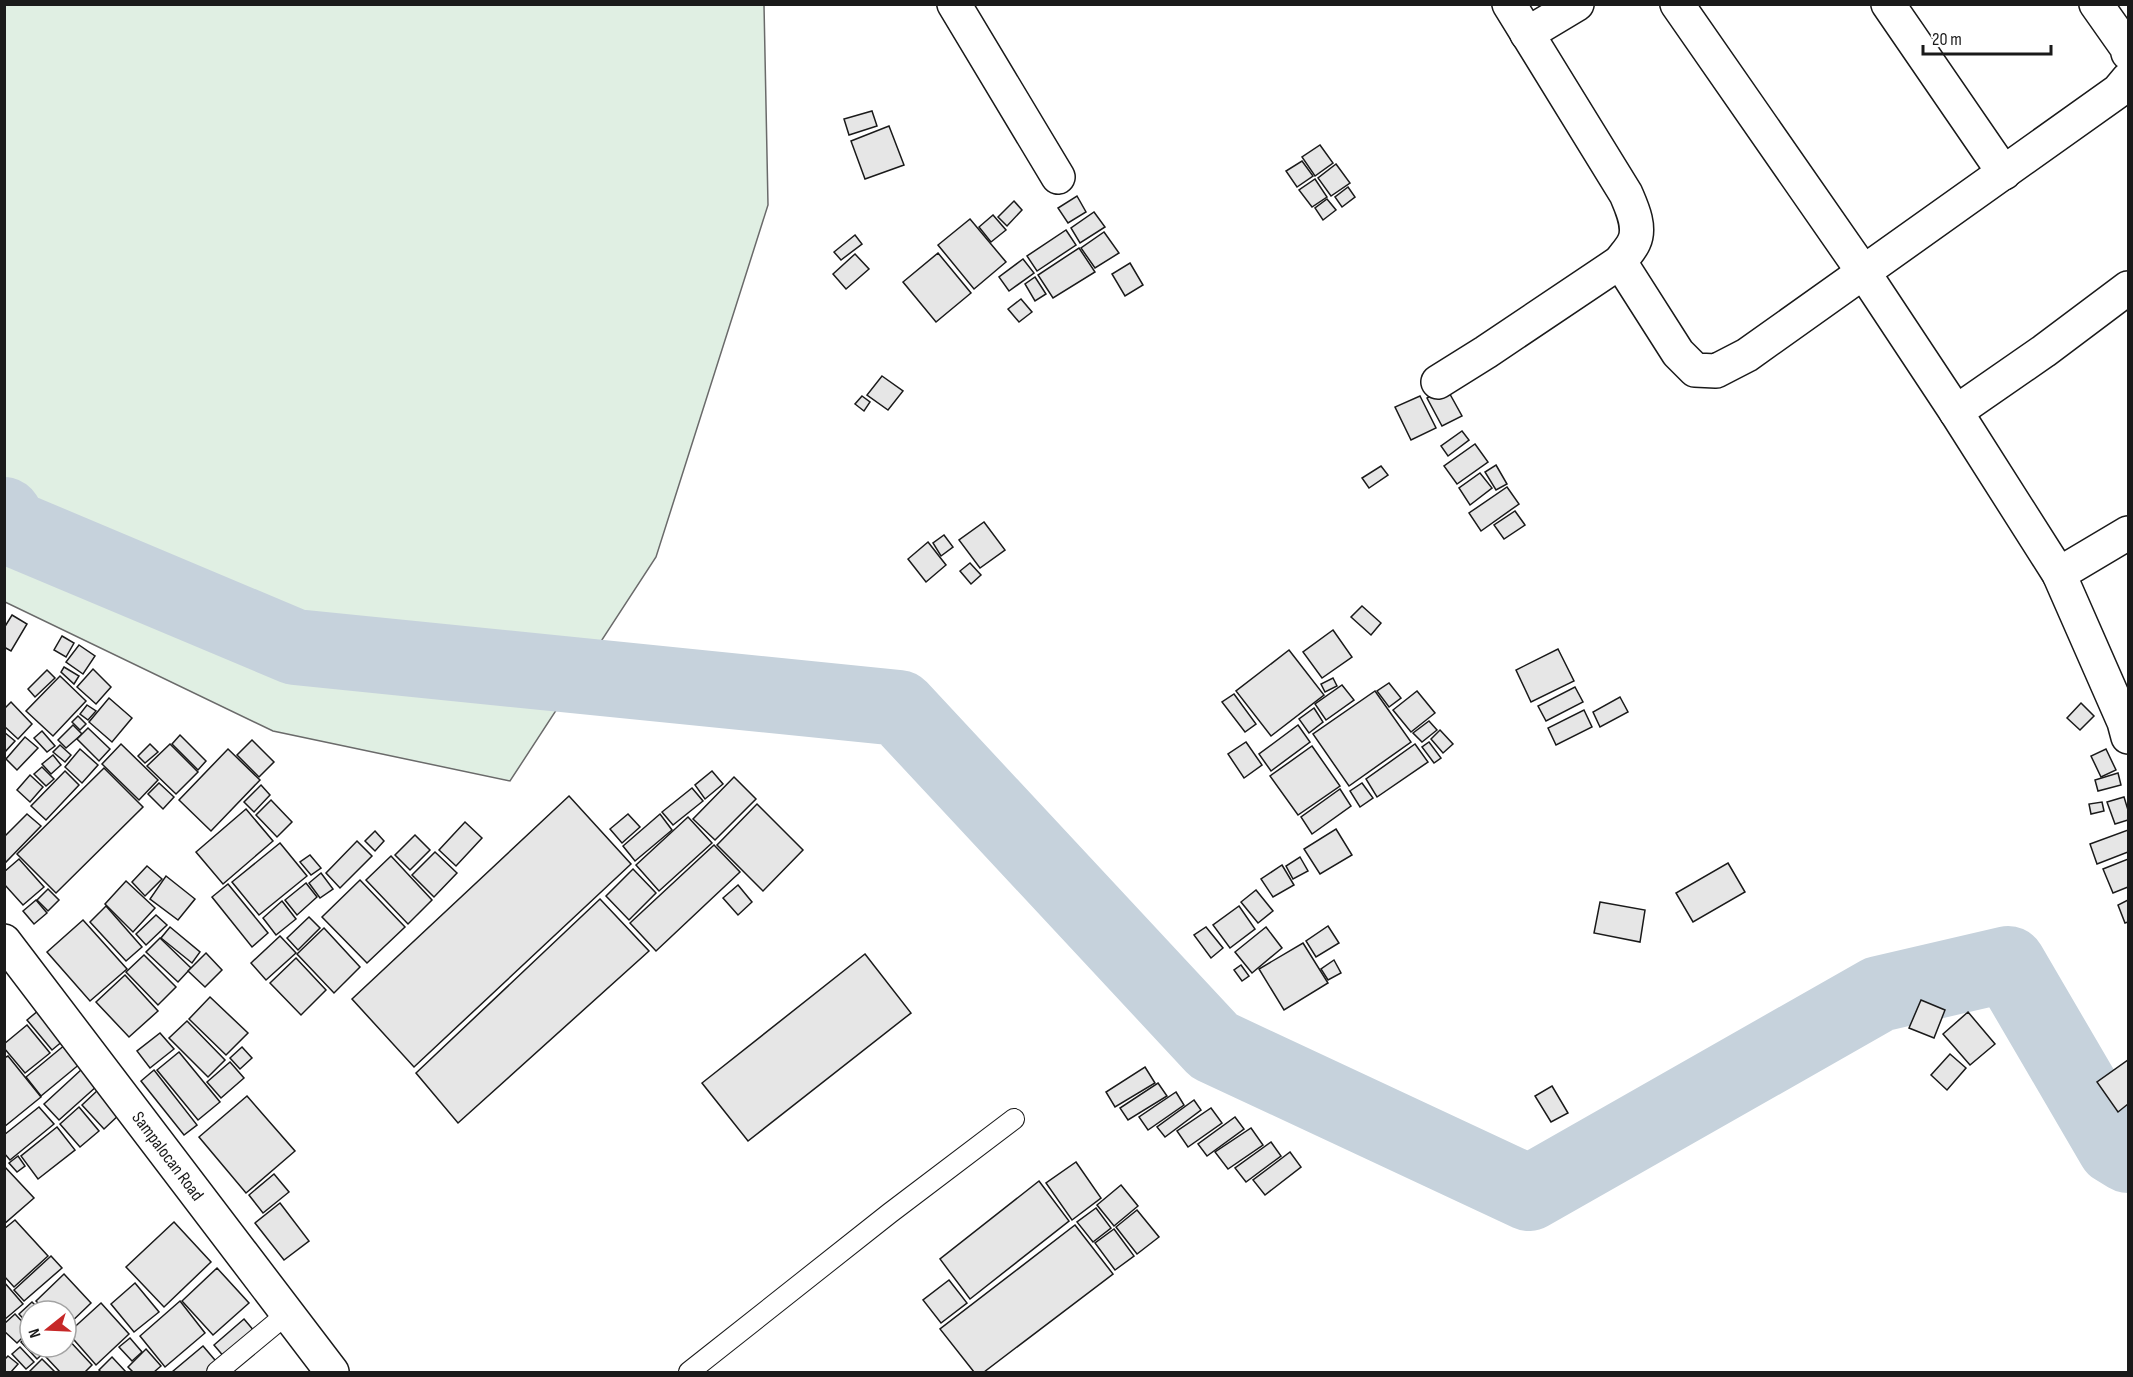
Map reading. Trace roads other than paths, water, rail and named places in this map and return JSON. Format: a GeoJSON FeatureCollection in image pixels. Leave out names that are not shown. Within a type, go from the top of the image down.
{"type":"FeatureCollection","features":[{"type":"Feature","properties":{"kind":"street"},"geometry":{"type":"LineString","coordinates":[[954,4],[1058,177]]}},
{"type":"Feature","properties":{"kind":"street"},"geometry":{"type":"LineString","coordinates":[[1438,382],[1620,262],[1635,241],[1636,227],[1633,210],[1626,194],[1509,4]]}},
{"type":"Feature","properties":{"kind":"street"},"geometry":{"type":"LineString","coordinates":[[1527,34],[1577,4]]}},
{"type":"Feature","properties":{"kind":"street"},"geometry":{"type":"LineString","coordinates":[[1677,4],[1864,273],[2059,574],[2127,726]]}},
{"type":"Feature","properties":{"kind":"street"},"geometry":{"type":"LineString","coordinates":[[1888,4],[2004,173]]}},
{"type":"Feature","properties":{"kind":"street"},"geometry":{"type":"LineString","coordinates":[[2096,4],[2127,48],[2128,53]]}},
{"type":"Feature","properties":{"kind":"street"},"geometry":{"type":"LineString","coordinates":[[1620,262],[1678,353],[1695,370],[1716,371],[1747,355],[1864,273],[2118,91],[2128,79]]}},
{"type":"Feature","properties":{"kind":"street"},"geometry":{"type":"LineString","coordinates":[[1956,412],[2044,351],[2128,288]]}},
{"type":"Feature","properties":{"kind":"street"},"geometry":{"type":"LineString","coordinates":[[2059,574],[2128,534]]}},
{"type":"Feature","properties":{"kind":"street","name":"Sampalocan Road"},"geometry":{"type":"LineString","coordinates":[[4,940],[332,1372]]}},
{"type":"Feature","properties":{"kind":"lane"},"geometry":{"type":"LineString","coordinates":[[689,1372],[890,1213],[1014,1119]]}},
{"type":"Feature","properties":{"kind":"lane"},"geometry":{"type":"LineString","coordinates":[[217,1372],[288,1314]]}},
{"type":"Feature","properties":{"kind":"waterway"},"geometry":{"type":"LineString","coordinates":[[4,515],[12,528],[295,647],[899,708],[1214,1046],[1529,1193],[1879,994],[2008,964],[2115,1147],[2128,1155]]}}]}
